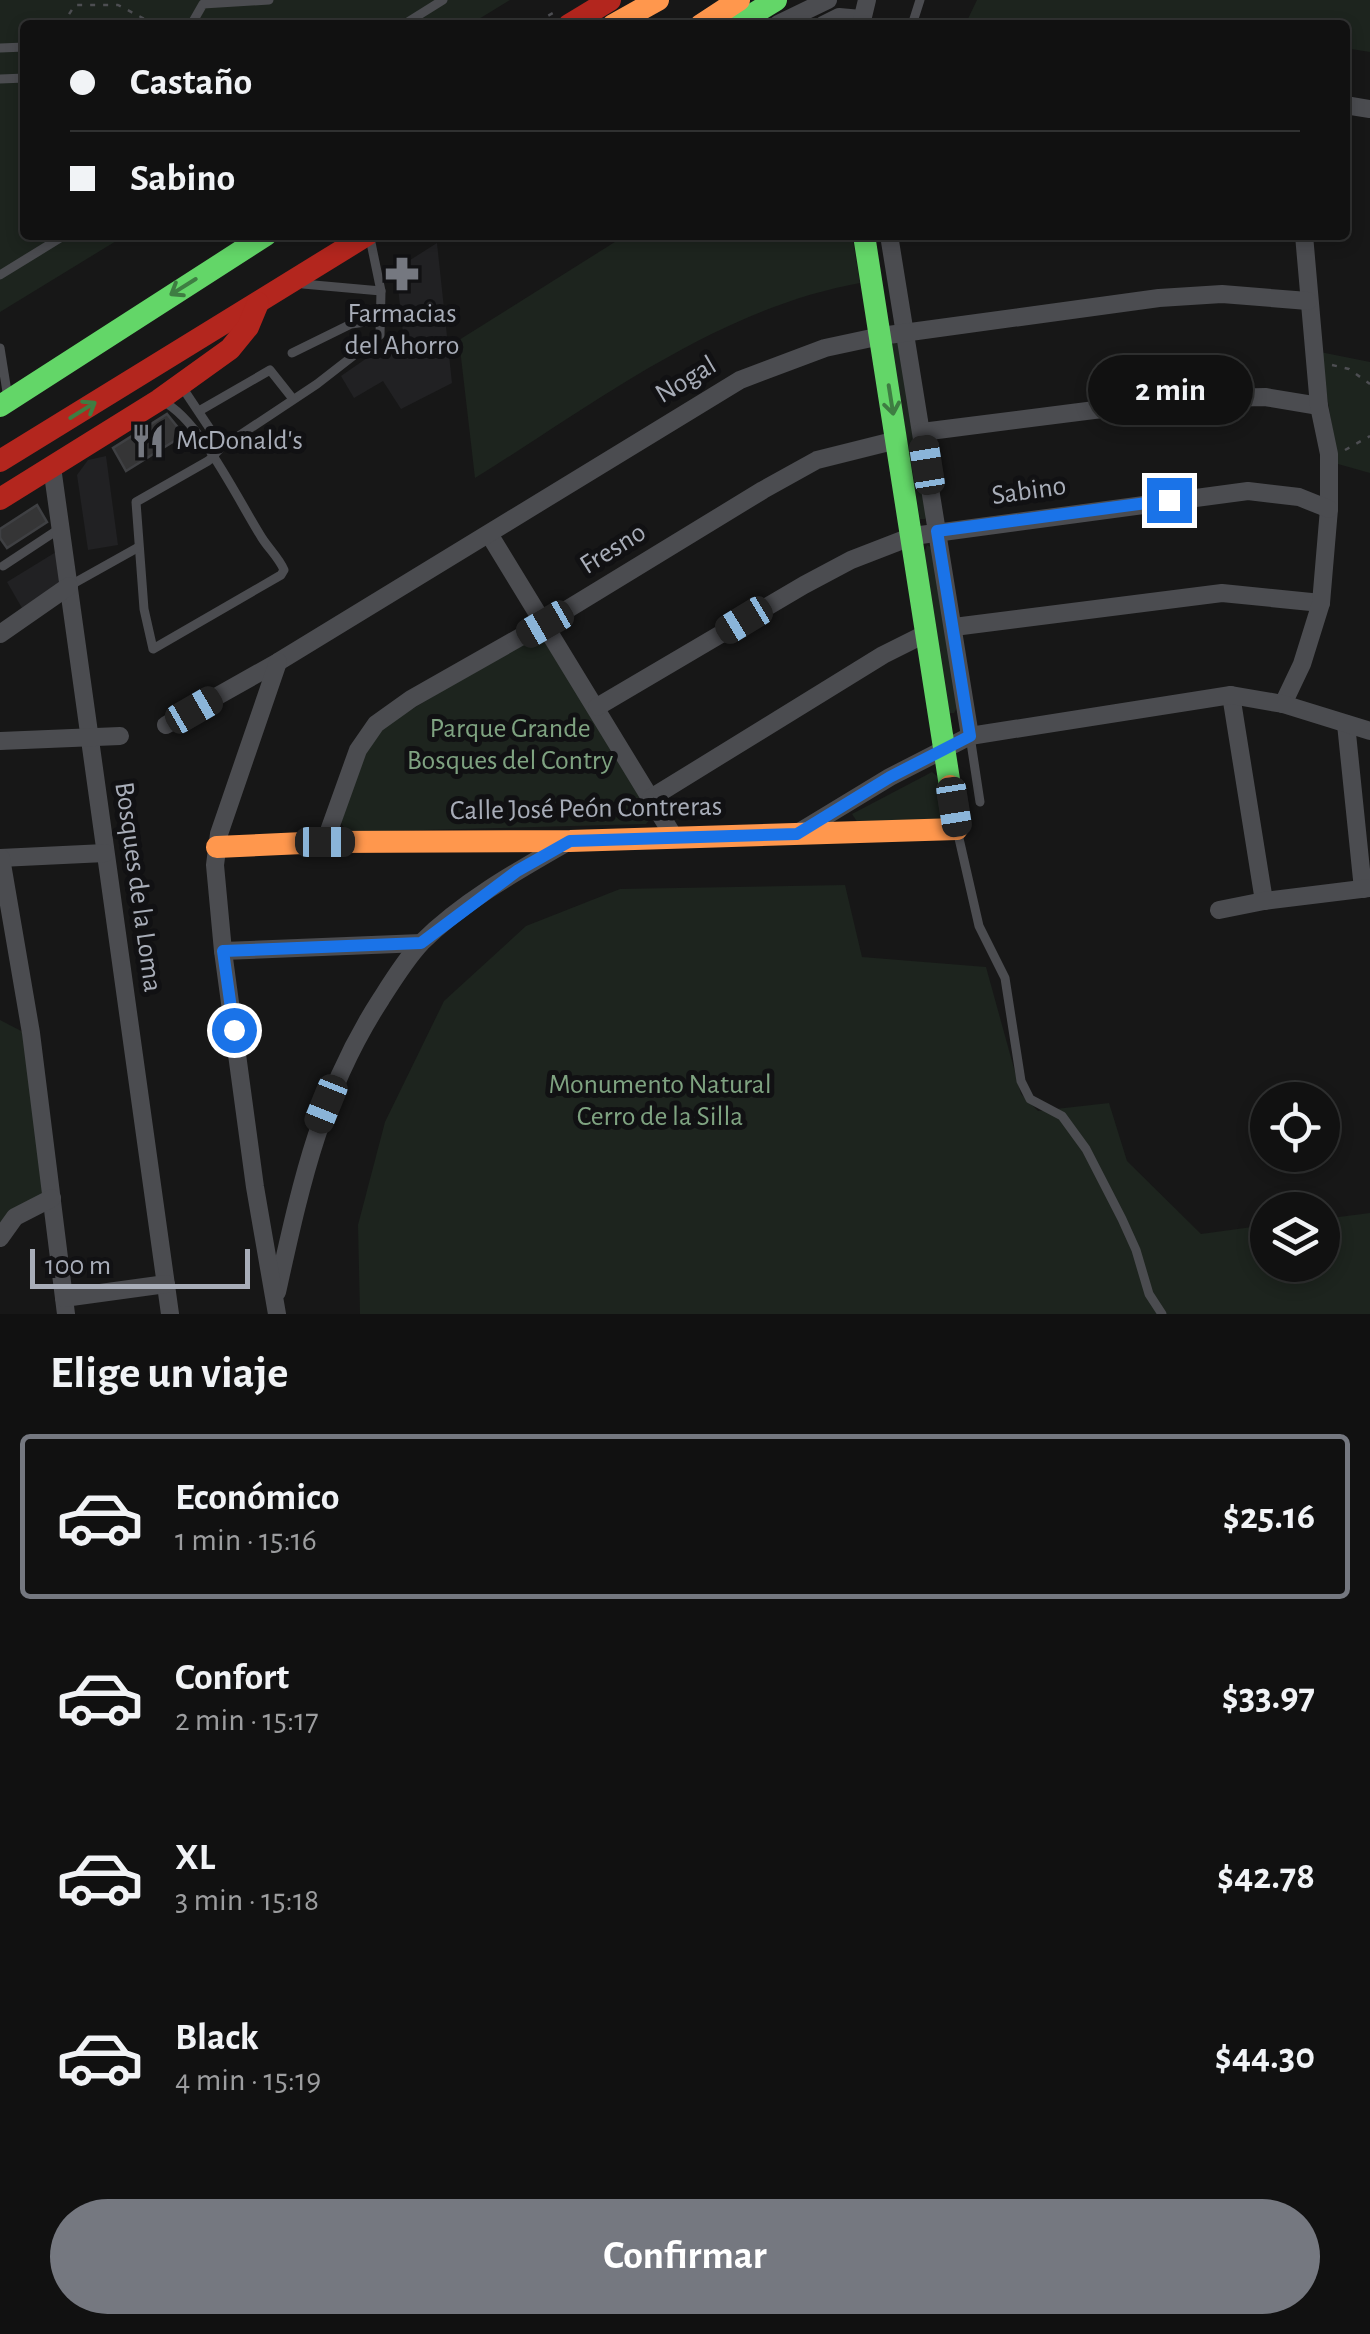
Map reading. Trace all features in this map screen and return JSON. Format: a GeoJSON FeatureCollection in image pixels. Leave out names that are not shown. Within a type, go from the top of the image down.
{"type":"FeatureCollection","features":[{"type":"Feature","properties":{"kind":"street"},"geometry":{"type":"LineString","coordinates":[[578,20],[608,0]]}},
{"type":"Feature","properties":{"kind":"street"},"geometry":{"type":"LineString","coordinates":[[622,20],[658,0]]}},
{"type":"Feature","properties":{"kind":"street"},"geometry":{"type":"LineString","coordinates":[[709,20],[739,0]]}},
{"type":"Feature","properties":{"kind":"street"},"geometry":{"type":"LineString","coordinates":[[742,20],[776,0]]}},
{"type":"Feature","properties":{"kind":"street"},"geometry":{"type":"LineString","coordinates":[[789,20],[828,0]]}},
{"type":"Feature","properties":{"kind":"street"},"geometry":{"type":"LineString","coordinates":[[833,20],[863,14]]}},
{"type":"Feature","properties":{"kind":"street"},"geometry":{"type":"LineString","coordinates":[[4,403],[258,240]]}},
{"type":"Feature","properties":{"kind":"street"},"geometry":{"type":"LineString","coordinates":[[0,461],[360,240]]}},
{"type":"Feature","properties":{"kind":"street"},"geometry":{"type":"LineString","coordinates":[[865,240],[957,829]]}},
{"type":"Feature","properties":{"kind":"street"},"geometry":{"type":"LineString","coordinates":[[893,240],[970,736]]}},
{"type":"Feature","properties":{"kind":"street"},"geometry":{"type":"LineString","coordinates":[[1284,704],[1302,664],[1321,604],[1329,509],[1330,454],[1319,406],[1304,240]]}},
{"type":"Feature","properties":{"kind":"street","name":"Nogal"},"geometry":{"type":"LineString","coordinates":[[166,726],[278,662],[740,380],[825,348],[906,332],[1159,298],[1222,294],[1308,301]]}},
{"type":"Feature","properties":{"kind":"street"},"geometry":{"type":"LineString","coordinates":[[0,499],[159,400],[230,349],[248,326],[258,303]]}},
{"type":"Feature","properties":{"kind":"street"},"geometry":{"type":"LineString","coordinates":[[922,432],[1181,399],[1265,397],[1319,406]]}},
{"type":"Feature","properties":{"kind":"street","name":"Fresno"},"geometry":{"type":"LineString","coordinates":[[325,842],[358,750],[376,724],[411,699],[545,624],[817,460],[897,440]]}},
{"type":"Feature","properties":{"kind":"street","name":"Bosques de la Loma"},"geometry":{"type":"LineString","coordinates":[[52,467],[170,1314]]}},
{"type":"Feature","properties":{"kind":"street"},"geometry":{"type":"LineString","coordinates":[[0,487],[28,481]]}},
{"type":"Feature","properties":{"kind":"street","name":"Sabino"},"geometry":{"type":"LineString","coordinates":[[597,708],[804,585],[851,560],[914,536],[1248,492],[1299,497],[1329,509]]}},
{"type":"Feature","properties":{"kind":"street"},"geometry":{"type":"LineString","coordinates":[[489,534],[674,837]]}},
{"type":"Feature","properties":{"kind":"street"},"geometry":{"type":"LineString","coordinates":[[0,634],[68,586]]}},
{"type":"Feature","properties":{"kind":"street"},"geometry":{"type":"LineString","coordinates":[[954,627],[1222,594],[1321,604]]}},
{"type":"Feature","properties":{"kind":"street"},"geometry":{"type":"LineString","coordinates":[[651,798],[883,655],[927,633]]}},
{"type":"Feature","properties":{"kind":"street"},"geometry":{"type":"LineString","coordinates":[[276,1308],[223,951],[216,877],[217,847],[278,662]]}},
{"type":"Feature","properties":{"kind":"street"},"geometry":{"type":"LineString","coordinates":[[1231,695],[1264,901]]}},
{"type":"Feature","properties":{"kind":"street"},"geometry":{"type":"LineString","coordinates":[[797,834],[944,747],[970,736],[1231,695],[1284,704],[1370,731]]}},
{"type":"Feature","properties":{"kind":"street"},"geometry":{"type":"LineString","coordinates":[[1219,910],[1366,889],[1346,724]]}},
{"type":"Feature","properties":{"kind":"street"},"geometry":{"type":"LineString","coordinates":[[0,741],[120,736]]}},
{"type":"Feature","properties":{"kind":"street","name":"Calle José Peón Contreras"},"geometry":{"type":"LineString","coordinates":[[217,847],[957,829]]}},
{"type":"Feature","properties":{"kind":"street"},"geometry":{"type":"LineString","coordinates":[[276,1308],[316,1129],[367,1020],[421,943],[517,871],[570,841]]}},
{"type":"Feature","properties":{"kind":"street"},"geometry":{"type":"LineString","coordinates":[[105,853],[0,858],[30,1034],[65,1306],[166,1284]]}},
{"type":"Feature","properties":{"kind":"street"},"geometry":{"type":"LineString","coordinates":[[223,951],[421,943]]}},
{"type":"Feature","properties":{"kind":"street"},"geometry":{"type":"LineString","coordinates":[[0,1238],[15,1217],[52,1198]]}},
{"type":"Feature","properties":{"kind":"lane"},"geometry":{"type":"LineString","coordinates":[[194,20],[204,4],[269,0]]}},
{"type":"Feature","properties":{"kind":"lane"},"geometry":{"type":"LineString","coordinates":[[410,20],[443,0]]}},
{"type":"Feature","properties":{"kind":"lane"},"geometry":{"type":"LineString","coordinates":[[0,276],[57,240]]}},
{"type":"Feature","properties":{"kind":"lane"},"geometry":{"type":"LineString","coordinates":[[159,400],[178,409],[212,457],[283,566],[281,575],[153,648],[144,609],[136,502],[212,457],[380,335],[381,291],[369,240]]}},
{"type":"Feature","properties":{"kind":"lane"},"geometry":{"type":"LineString","coordinates":[[290,283],[381,291]]}},
{"type":"Feature","properties":{"kind":"lane"},"geometry":{"type":"LineString","coordinates":[[292,353],[351,324],[380,320]]}},
{"type":"Feature","properties":{"kind":"lane"},"geometry":{"type":"LineString","coordinates":[[0,348],[4,403]]}},
{"type":"Feature","properties":{"kind":"lane"},"geometry":{"type":"LineString","coordinates":[[200,412],[270,370],[292,399]]}},
{"type":"Feature","properties":{"kind":"lane"},"geometry":{"type":"LineString","coordinates":[[181,384],[222,447]]}},
{"type":"Feature","properties":{"kind":"lane"},"geometry":{"type":"LineString","coordinates":[[1,565],[61,527]]}},
{"type":"Feature","properties":{"kind":"lane"},"geometry":{"type":"LineString","coordinates":[[68,586],[137,548]]}},
{"type":"Feature","properties":{"kind":"lane"},"geometry":{"type":"LineString","coordinates":[[970,736],[980,802]]}},
{"type":"Feature","properties":{"kind":"lane"},"geometry":{"type":"LineString","coordinates":[[957,829],[978,926],[1004,978],[1021,1081],[1036,1104],[1062,1116],[1086,1148],[1136,1250],[1149,1294],[1162,1314]]}},
{"type":"Feature","properties":{"kind":"path"},"geometry":{"type":"LineString","coordinates":[[65,20],[75,5],[118,5],[146,20]]}},
{"type":"Feature","properties":{"kind":"path"},"geometry":{"type":"LineString","coordinates":[[1314,362],[1349,369],[1370,384]]}},
{"type":"Feature","properties":{"kind":"path"},"geometry":{"type":"LineString","coordinates":[[1330,454],[1353,447],[1370,436]]}},
{"type":"Feature","properties":{"kind":"shaded area"},"geometry":{"type":"Polygon","coordinates":[[[437,243],[452,383],[401,409],[383,381],[354,398],[341,376],[403,333],[396,269],[437,243]]]}},
{"type":"Feature","properties":{"kind":"shaded area"},"geometry":{"type":"Polygon","coordinates":[[[106,456],[118,545],[88,550],[77,475],[88,460],[106,456]]]}},
{"type":"Feature","properties":{"kind":"shaded area"},"geometry":{"type":"Polygon","coordinates":[[[56,552],[60,583],[22,608],[7,582],[56,552]]]}},
{"type":"Feature","properties":{"kind":"green space"},"geometry":{"type":"Polygon","coordinates":[[[0,0],[510,0],[477,20],[20,20],[20,240],[118,240],[0,312],[0,0]]]}},
{"type":"Feature","properties":{"kind":"green space"},"geometry":{"type":"Polygon","coordinates":[[[977,0],[1370,0],[1370,52],[1350,49],[1350,20],[967,20],[977,0]]]}},
{"type":"Feature","properties":{"kind":"green space"},"geometry":{"type":"Polygon","coordinates":[[[618,240],[853,240],[860,283],[807,296],[707,336],[612,390],[475,478],[459,340],[618,240]]]}},
{"type":"Feature","properties":{"kind":"green space"},"geometry":{"type":"Polygon","coordinates":[[[900,343],[930,513],[925,519],[920,519],[891,345],[900,343]]]}},
{"type":"Feature","properties":{"kind":"green space"},"geometry":{"type":"Polygon","coordinates":[[[1320,352],[1370,362],[1370,473],[1338,464],[1320,352]]]}},
{"type":"Feature","properties":{"kind":"green space"},"geometry":{"type":"Polygon","coordinates":[[[927,545],[932,548],[958,706],[954,713],[948,713],[924,553],[927,545]]]}},
{"type":"Feature","properties":{"kind":"green space","name":"Parque Grande Bosques del Contry"},"geometry":{"type":"Polygon","coordinates":[[[530,637],[545,638],[652,817],[646,824],[347,832],[341,823],[363,754],[383,727],[530,637]]]}},
{"type":"Feature","properties":{"kind":"green space"},"geometry":{"type":"Polygon","coordinates":[[[932,772],[938,777],[946,816],[941,821],[858,823],[852,814],[932,772]]]}},
{"type":"Feature","properties":{"kind":"green space","name":"Monumento Natural Cerro de la Silla"},"geometry":{"type":"Polygon","coordinates":[[[845,885],[862,957],[986,967],[1021,1094],[1038,1111],[1109,1103],[1127,1161],[1201,1234],[1250,1227],[1250,1282],[1340,1282],[1340,1217],[1370,1213],[1370,1314],[360,1314],[358,1225],[385,1122],[444,1001],[526,926],[620,889],[845,885]]]}},
{"type":"Feature","properties":{"kind":"green space"},"geometry":{"type":"Polygon","coordinates":[[[0,1020],[27,1034],[50,1196],[0,1235],[0,1020]]]}},
{"type":"Feature","properties":{"kind":"building","name":"McDonald's"},"geometry":{"type":"Polygon","coordinates":[[[167,414],[184,435],[126,471],[113,448],[167,414]]]}},
{"type":"Feature","properties":{"kind":"building"},"geometry":{"type":"Polygon","coordinates":[[[37,505],[47,522],[7,548],[0,538],[0,529],[37,505]]]}},
{"type":"Feature","properties":{"kind":"traffic: fast"},"geometry":{"type":"LineString","coordinates":[[743,20],[776,0]]}},
{"type":"Feature","properties":{"kind":"traffic: fast"},"geometry":{"type":"LineString","coordinates":[[0,406],[258,240]]}},
{"type":"Feature","properties":{"kind":"traffic: fast"},"geometry":{"type":"LineString","coordinates":[[865,240],[950,786]]}},
{"type":"Feature","properties":{"kind":"traffic: slow"},"geometry":{"type":"LineString","coordinates":[[622,20],[658,0]]}},
{"type":"Feature","properties":{"kind":"traffic: slow"},"geometry":{"type":"LineString","coordinates":[[709,20],[739,0]]}},
{"type":"Feature","properties":{"kind":"traffic: slow"},"geometry":{"type":"LineString","coordinates":[[217,847],[957,829],[950,786]]}},
{"type":"Feature","properties":{"kind":"traffic: jam"},"geometry":{"type":"LineString","coordinates":[[577,20],[610,0]]}},
{"type":"Feature","properties":{"kind":"traffic: jam"},"geometry":{"type":"LineString","coordinates":[[0,461],[359,240]]}},
{"type":"Feature","properties":{"kind":"traffic: jam"},"geometry":{"type":"LineString","coordinates":[[0,499],[159,400],[230,349],[248,327],[258,303]]}},
{"type":"Feature","properties":{"kind":"place","name":"Farmacias del Ahorro"},"geometry":{"type":"Point","coordinates":[402,274]}},
{"type":"Feature","properties":{"kind":"place","name":"McDonald's"},"geometry":{"type":"Point","coordinates":[148,441]}},
{"type":"Feature","properties":{"kind":"route"},"geometry":{"type":"LineString","coordinates":[[234,1030],[223,951],[421,943],[517,871],[570,841],[797,834],[890,777],[970,736],[937,531],[1169,500]]}}]}
